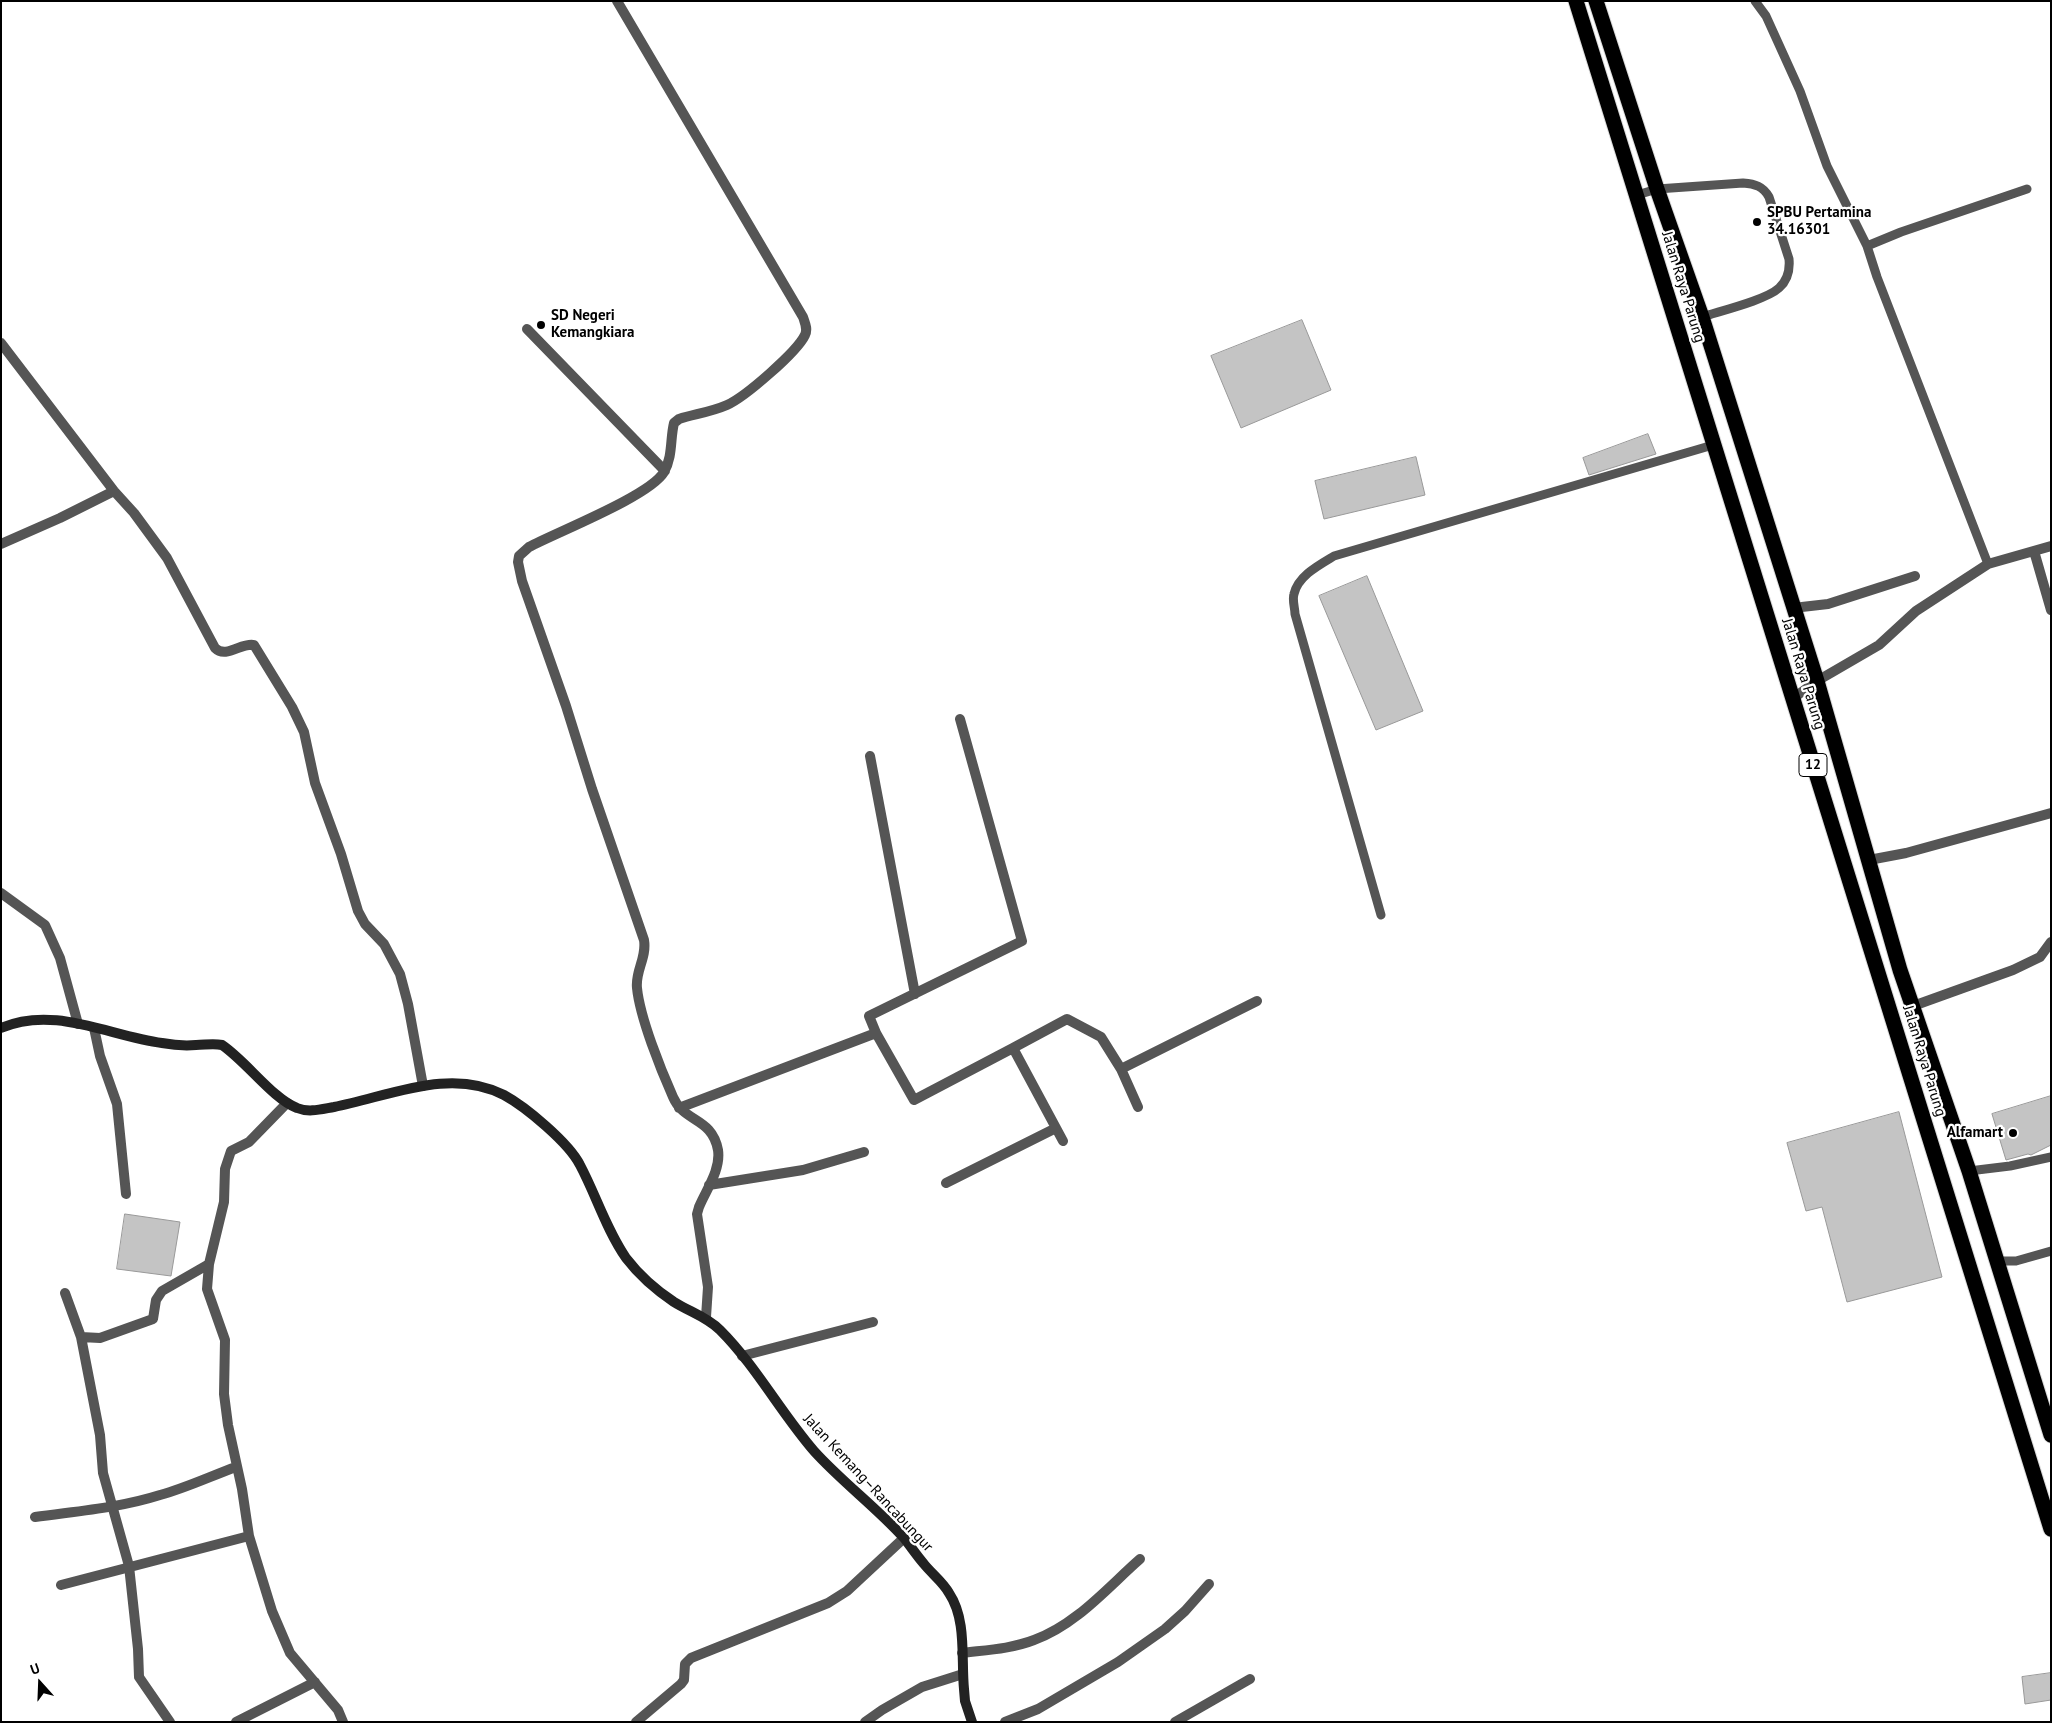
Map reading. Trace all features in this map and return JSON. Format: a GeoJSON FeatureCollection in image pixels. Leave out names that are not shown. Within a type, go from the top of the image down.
{"type":"FeatureCollection","features":[{"type":"Feature","properties":{"kind":"highway","name":"Jalan Raya Parung"},"geometry":{"type":"LineString","coordinates":[[1576,1],[2051,1529]]}},
{"type":"Feature","properties":{"kind":"highway","name":"Jalan Raya Parung"},"geometry":{"type":"LineString","coordinates":[[1596,1],[1657,189],[1702,317],[1792,608],[1817,681],[1900,970],[1969,1171],[2051,1435]]}},
{"type":"Feature","properties":{"kind":"street"},"geometry":{"type":"LineString","coordinates":[[617,1],[757,236],[803,317],[806,327],[806,334],[798,345],[741,398],[718,408],[679,419],[674,423],[671,451],[665,471],[660,478],[619,503],[529,547],[519,556],[518,562],[522,581],[644,940],[644,956],[637,982],[639,997],[661,1067],[679,1108],[706,1126],[715,1140],[718,1158],[697,1214],[708,1287],[706,1318]]}},
{"type":"Feature","properties":{"kind":"street"},"geometry":{"type":"LineString","coordinates":[[527,329],[665,471]]}},
{"type":"Feature","properties":{"kind":"street"},"geometry":{"type":"LineString","coordinates":[[1,343],[167,558],[215,648],[220,652],[224,652],[248,644],[254,644],[292,707],[304,732],[315,783],[342,854],[358,911],[366,924],[384,944],[400,974],[408,1004],[423,1086]]}},
{"type":"Feature","properties":{"kind":"street"},"geometry":{"type":"LineString","coordinates":[[1,544],[60,518],[114,491]]}},
{"type":"Feature","properties":{"kind":"street"},"geometry":{"type":"LineString","coordinates":[[1792,699],[1817,681],[1879,645],[1916,611],[1988,564],[2051,546]]}},
{"type":"Feature","properties":{"kind":"street"},"geometry":{"type":"LineString","coordinates":[[2034,551],[2051,610]]}},
{"type":"Feature","properties":{"kind":"street"},"geometry":{"type":"LineString","coordinates":[[1792,608],[1828,604],[1915,576]]}},
{"type":"Feature","properties":{"kind":"street"},"geometry":{"type":"LineString","coordinates":[[960,719],[1022,940],[869,1016],[876,1033],[914,1100],[1066,1019],[1102,1037],[1121,1069],[1138,1107]]}},
{"type":"Feature","properties":{"kind":"street"},"geometry":{"type":"LineString","coordinates":[[870,756],[915,994]]}},
{"type":"Feature","properties":{"kind":"street"},"geometry":{"type":"LineString","coordinates":[[1869,860],[1906,852],[2051,813]]}},
{"type":"Feature","properties":{"kind":"street"},"geometry":{"type":"LineString","coordinates":[[1,893],[45,925],[60,958],[78,1024]]}},
{"type":"Feature","properties":{"kind":"street"},"geometry":{"type":"LineString","coordinates":[[1913,1006],[2013,970],[2040,957],[2051,942]]}},
{"type":"Feature","properties":{"kind":"street"},"geometry":{"type":"LineString","coordinates":[[1121,1069],[1257,1001]]}},
{"type":"Feature","properties":{"kind":"street","name":"Jalan Kemang–Rancabungur"},"geometry":{"type":"LineString","coordinates":[[1,1028],[37,1019],[78,1024],[123,1036],[162,1043],[222,1045],[287,1103],[300,1109],[314,1110],[423,1086],[455,1083],[471,1084],[493,1090],[518,1104],[570,1149],[579,1162],[615,1238],[634,1268],[660,1292],[706,1318],[719,1329],[816,1453],[852,1490],[904,1538],[952,1596],[959,1614],[965,1701],[972,1722]]}},
{"type":"Feature","properties":{"kind":"street"},"geometry":{"type":"LineString","coordinates":[[94,1028],[96,1045],[117,1104],[126,1194]]}},
{"type":"Feature","properties":{"kind":"street"},"geometry":{"type":"LineString","coordinates":[[679,1108],[876,1033]]}},
{"type":"Feature","properties":{"kind":"street"},"geometry":{"type":"LineString","coordinates":[[1013,1048],[1063,1141]]}},
{"type":"Feature","properties":{"kind":"street"},"geometry":{"type":"LineString","coordinates":[[287,1103],[249,1142],[231,1151],[225,1169],[224,1202],[209,1264],[207,1289],[225,1340],[224,1394],[228,1426],[242,1489],[249,1536],[272,1610],[290,1653],[338,1710],[343,1722]]}},
{"type":"Feature","properties":{"kind":"street"},"geometry":{"type":"LineString","coordinates":[[946,1183],[1056,1128]]}},
{"type":"Feature","properties":{"kind":"street"},"geometry":{"type":"LineString","coordinates":[[709,1184],[803,1170],[864,1152]]}},
{"type":"Feature","properties":{"kind":"street"},"geometry":{"type":"LineString","coordinates":[[81,1337],[100,1338],[153,1319],[156,1300],[162,1291],[209,1264]]}},
{"type":"Feature","properties":{"kind":"street"},"geometry":{"type":"LineString","coordinates":[[66,1292],[81,1337],[100,1435],[103,1473],[129,1566],[138,1649],[139,1677],[170,1722]]}},
{"type":"Feature","properties":{"kind":"street"},"geometry":{"type":"LineString","coordinates":[[742,1356],[873,1322]]}},
{"type":"Feature","properties":{"kind":"street"},"geometry":{"type":"LineString","coordinates":[[34,1517],[114,1507],[161,1495],[236,1467]]}},
{"type":"Feature","properties":{"kind":"street"},"geometry":{"type":"LineString","coordinates":[[62,1585],[249,1536]]}},
{"type":"Feature","properties":{"kind":"street"},"geometry":{"type":"LineString","coordinates":[[636,1722],[682,1684],[685,1664],[691,1658],[828,1603],[858,1582],[904,1538]]}},
{"type":"Feature","properties":{"kind":"street"},"geometry":{"type":"LineString","coordinates":[[962,1653],[1021,1644],[1051,1632],[1082,1610],[1140,1558]]}},
{"type":"Feature","properties":{"kind":"street"},"geometry":{"type":"LineString","coordinates":[[1006,1722],[1038,1708],[1118,1662],[1165,1629],[1185,1611],[1209,1584]]}},
{"type":"Feature","properties":{"kind":"street"},"geometry":{"type":"LineString","coordinates":[[865,1722],[922,1687],[963,1674]]}},
{"type":"Feature","properties":{"kind":"street"},"geometry":{"type":"LineString","coordinates":[[1175,1722],[1250,1679]]}},
{"type":"Feature","properties":{"kind":"street"},"geometry":{"type":"LineString","coordinates":[[236,1722],[315,1682]]}},
{"type":"Feature","properties":{"kind":"lane"},"geometry":{"type":"LineString","coordinates":[[1755,1],[1766,16],[1800,91],[1827,166],[1867,246],[1988,564]]}},
{"type":"Feature","properties":{"kind":"lane"},"geometry":{"type":"LineString","coordinates":[[1637,195],[1657,189],[1743,183],[1764,188],[1769,197],[1789,259],[1790,270],[1785,280],[1778,288],[1764,296],[1702,317]]}},
{"type":"Feature","properties":{"kind":"lane"},"geometry":{"type":"LineString","coordinates":[[1867,246],[1901,232],[2027,189]]}},
{"type":"Feature","properties":{"kind":"lane"},"geometry":{"type":"LineString","coordinates":[[1381,915],[1295,614],[1294,594],[1301,580],[1315,567],[1334,556],[1713,445]]}},
{"type":"Feature","properties":{"kind":"lane"},"geometry":{"type":"LineString","coordinates":[[1969,1171],[2010,1166],[2051,1157]]}},
{"type":"Feature","properties":{"kind":"lane"},"geometry":{"type":"LineString","coordinates":[[1998,1261],[2016,1261],[2051,1251]]}},
{"type":"Feature","properties":{"kind":"building"},"geometry":{"type":"Polygon","coordinates":[[[1302,320],[1331,390],[1241,428],[1211,356],[1302,320]]]}},
{"type":"Feature","properties":{"kind":"building"},"geometry":{"type":"Polygon","coordinates":[[[1648,434],[1656,454],[1589,475],[1583,458],[1648,434]]]}},
{"type":"Feature","properties":{"kind":"building"},"geometry":{"type":"Polygon","coordinates":[[[1416,457],[1425,495],[1324,519],[1315,481],[1416,457]]]}},
{"type":"Feature","properties":{"kind":"building"},"geometry":{"type":"Polygon","coordinates":[[[1367,576],[1423,711],[1376,730],[1319,596],[1367,576]]]}},
{"type":"Feature","properties":{"kind":"building"},"geometry":{"type":"Polygon","coordinates":[[[2051,1096],[2051,1145],[2031,1155],[2028,1154],[2006,1160],[1992,1114],[2051,1096]]]}},
{"type":"Feature","properties":{"kind":"building"},"geometry":{"type":"Polygon","coordinates":[[[1899,1112],[1942,1277],[1847,1302],[1822,1207],[1806,1211],[1787,1143],[1899,1112]]]}},
{"type":"Feature","properties":{"kind":"building"},"geometry":{"type":"Polygon","coordinates":[[[125,1214],[180,1222],[171,1276],[117,1269],[125,1214]]]}},
{"type":"Feature","properties":{"kind":"building"},"geometry":{"type":"Polygon","coordinates":[[[2051,1673],[2051,1700],[2025,1704],[2022,1677],[2051,1673]]]}},
{"type":"Feature","properties":{"kind":"place","name":"SPBU Pertamina 34.16301"},"geometry":{"type":"Point","coordinates":[1757,222]}},
{"type":"Feature","properties":{"kind":"place","name":"SD Negeri Kemangkiara"},"geometry":{"type":"Point","coordinates":[541,325]}},
{"type":"Feature","properties":{"kind":"place","name":"Alfamart"},"geometry":{"type":"Point","coordinates":[2013,1133]}}]}
